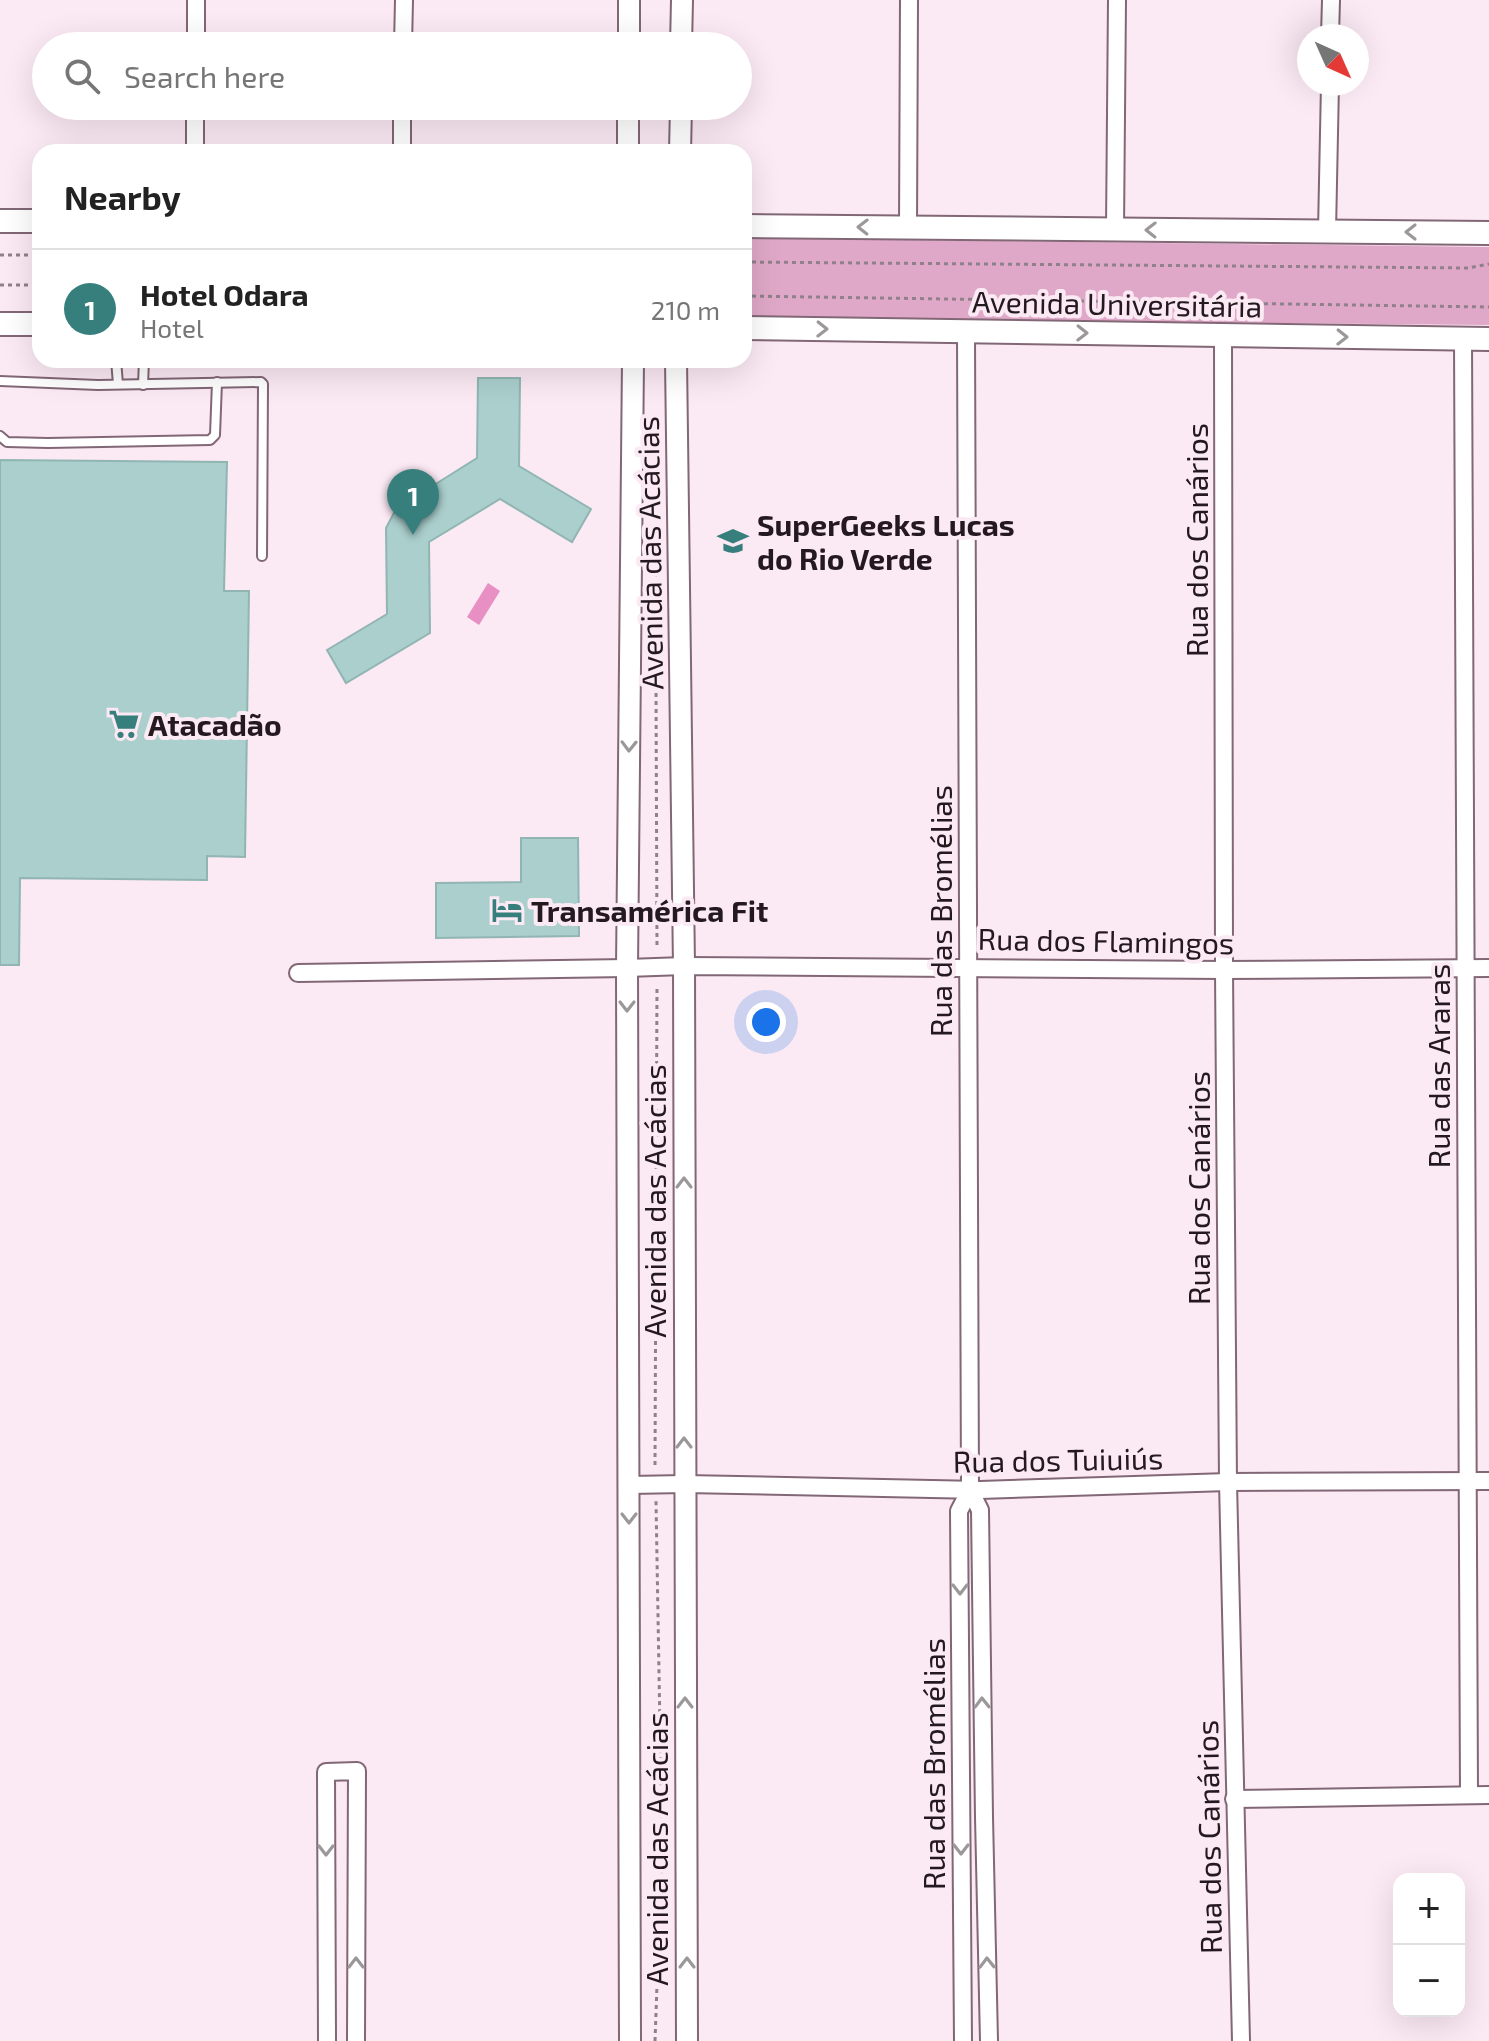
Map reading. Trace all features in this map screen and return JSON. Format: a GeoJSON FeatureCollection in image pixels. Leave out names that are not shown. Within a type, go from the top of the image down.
{"type":"FeatureCollection","features":[{"type":"Feature","properties":{"kind":"main road"},"geometry":{"type":"LineString","coordinates":[[0,221],[32,221]]}},
{"type":"Feature","properties":{"kind":"main road"},"geometry":{"type":"LineString","coordinates":[[752,226],[1489,233]]}},
{"type":"Feature","properties":{"kind":"main road"},"geometry":{"type":"LineString","coordinates":[[0,324],[32,324]]}},
{"type":"Feature","properties":{"kind":"main road","name":"Avenida Universitária"},"geometry":{"type":"LineString","coordinates":[[752,328],[1489,339]]}},
{"type":"Feature","properties":{"kind":"street"},"geometry":{"type":"LineString","coordinates":[[196,0],[196,32]]}},
{"type":"Feature","properties":{"kind":"street"},"geometry":{"type":"LineString","coordinates":[[403,32],[404,0]]}},
{"type":"Feature","properties":{"kind":"street"},"geometry":{"type":"LineString","coordinates":[[629,0],[629,32]]}},
{"type":"Feature","properties":{"kind":"street"},"geometry":{"type":"LineString","coordinates":[[681,32],[682,0]]}},
{"type":"Feature","properties":{"kind":"street"},"geometry":{"type":"LineString","coordinates":[[908,228],[909,0]]}},
{"type":"Feature","properties":{"kind":"street"},"geometry":{"type":"LineString","coordinates":[[1115,229],[1117,0]]}},
{"type":"Feature","properties":{"kind":"street"},"geometry":{"type":"LineString","coordinates":[[1330,24],[1331,0]]}},
{"type":"Feature","properties":{"kind":"street"},"geometry":{"type":"LineString","coordinates":[[1327,231],[1330,96]]}},
{"type":"Feature","properties":{"kind":"street"},"geometry":{"type":"LineString","coordinates":[[195,120],[195,144]]}},
{"type":"Feature","properties":{"kind":"street"},"geometry":{"type":"LineString","coordinates":[[402,120],[402,144]]}},
{"type":"Feature","properties":{"kind":"street"},"geometry":{"type":"LineString","coordinates":[[628,120],[628,144]]}},
{"type":"Feature","properties":{"kind":"street"},"geometry":{"type":"LineString","coordinates":[[680,144],[681,120]]}},
{"type":"Feature","properties":{"kind":"street","name":"Rua das Bromélias"},"geometry":{"type":"LineString","coordinates":[[966,331],[970,1490],[980,1510],[989,2041]]}},
{"type":"Feature","properties":{"kind":"street","name":"Rua dos Canários"},"geometry":{"type":"LineString","coordinates":[[1223,335],[1228,1482],[1241,2041]]}},
{"type":"Feature","properties":{"kind":"street","name":"Rua das Araras"},"geometry":{"type":"LineString","coordinates":[[1463,338],[1469,1794]]}},
{"type":"Feature","properties":{"kind":"street","name":"Avenida das Acácias"},"geometry":{"type":"LineString","coordinates":[[630,2041],[627,968],[633,368]]}},
{"type":"Feature","properties":{"kind":"street","name":"Avenida das Acácias"},"geometry":{"type":"LineString","coordinates":[[676,368],[684,966],[687,2041]]}},
{"type":"Feature","properties":{"kind":"street","name":"Rua dos Flamingos"},"geometry":{"type":"LineString","coordinates":[[298,973],[684,966],[1224,970],[1489,968]]}},
{"type":"Feature","properties":{"kind":"street","name":"Rua dos Tuiuiús"},"geometry":{"type":"LineString","coordinates":[[629,1485],[970,1490],[1228,1482],[1489,1481]]}},
{"type":"Feature","properties":{"kind":"street","name":"Rua das Bromélias"},"geometry":{"type":"LineString","coordinates":[[963,2041],[959,1511],[970,1490]]}},
{"type":"Feature","properties":{"kind":"street"},"geometry":{"type":"LineString","coordinates":[[327,2041],[326,1772],[357,1771],[356,2041]]}},
{"type":"Feature","properties":{"kind":"street"},"geometry":{"type":"LineString","coordinates":[[1234,1799],[1489,1795]]}},
{"type":"Feature","properties":{"kind":"lane"},"geometry":{"type":"LineString","coordinates":[[117,368],[118,384]]}},
{"type":"Feature","properties":{"kind":"lane"},"geometry":{"type":"LineString","coordinates":[[143,385],[144,368]]}},
{"type":"Feature","properties":{"kind":"lane"},"geometry":{"type":"LineString","coordinates":[[0,381],[143,385],[257,381],[263,384],[262,556]]}},
{"type":"Feature","properties":{"kind":"lane"},"geometry":{"type":"LineString","coordinates":[[0,436],[7,442],[210,440],[215,435],[217,382]]}},
{"type":"Feature","properties":{"kind":"path"},"geometry":{"type":"LineString","coordinates":[[0,255],[32,255]]}},
{"type":"Feature","properties":{"kind":"path"},"geometry":{"type":"LineString","coordinates":[[752,262],[1468,268],[1489,264]]}},
{"type":"Feature","properties":{"kind":"path"},"geometry":{"type":"LineString","coordinates":[[0,285],[32,285]]}},
{"type":"Feature","properties":{"kind":"path"},"geometry":{"type":"LineString","coordinates":[[752,296],[1489,307]]}},
{"type":"Feature","properties":{"kind":"path"},"geometry":{"type":"LineString","coordinates":[[655,408],[655,1484],[662,1845],[655,2041]]}},
{"type":"Feature","properties":{"kind":"shaded area"},"geometry":{"type":"Polygon","coordinates":[[[752,238],[1489,247],[1489,325],[752,318],[752,238]]]}},
{"type":"Feature","properties":{"kind":"shaded area"},"geometry":{"type":"Polygon","coordinates":[[[488,583],[500,591],[479,625],[467,617],[488,583]]]}},
{"type":"Feature","properties":{"kind":"building"},"geometry":{"type":"Polygon","coordinates":[[[478,378],[520,378],[519,466],[591,509],[572,542],[500,499],[429,542],[430,633],[346,683],[327,650],[387,614],[386,528],[396,509],[477,458],[478,378]]]}},
{"type":"Feature","properties":{"kind":"building","name":"Atacadão"},"geometry":{"type":"Polygon","coordinates":[[[0,460],[227,462],[224,591],[249,591],[245,857],[207,856],[207,880],[20,878],[19,965],[0,965],[0,460]]]}},
{"type":"Feature","properties":{"kind":"building","name":"Transamérica Fit"},"geometry":{"type":"Polygon","coordinates":[[[521,838],[578,838],[579,936],[436,938],[436,883],[521,882],[521,838]]]}},
{"type":"Feature","properties":{"kind":"place","name":"Hotel Odara"},"geometry":{"type":"Point","coordinates":[413,535]}},
{"type":"Feature","properties":{"kind":"place","name":"SuperGeeks Lucas do Rio Verde"},"geometry":{"type":"Point","coordinates":[733,541]}},
{"type":"Feature","properties":{"kind":"place","name":"Atacadão"},"geometry":{"type":"Point","coordinates":[124,724]}},
{"type":"Feature","properties":{"kind":"place","name":"Transamérica Fit"},"geometry":{"type":"Point","coordinates":[507,910]}}]}
